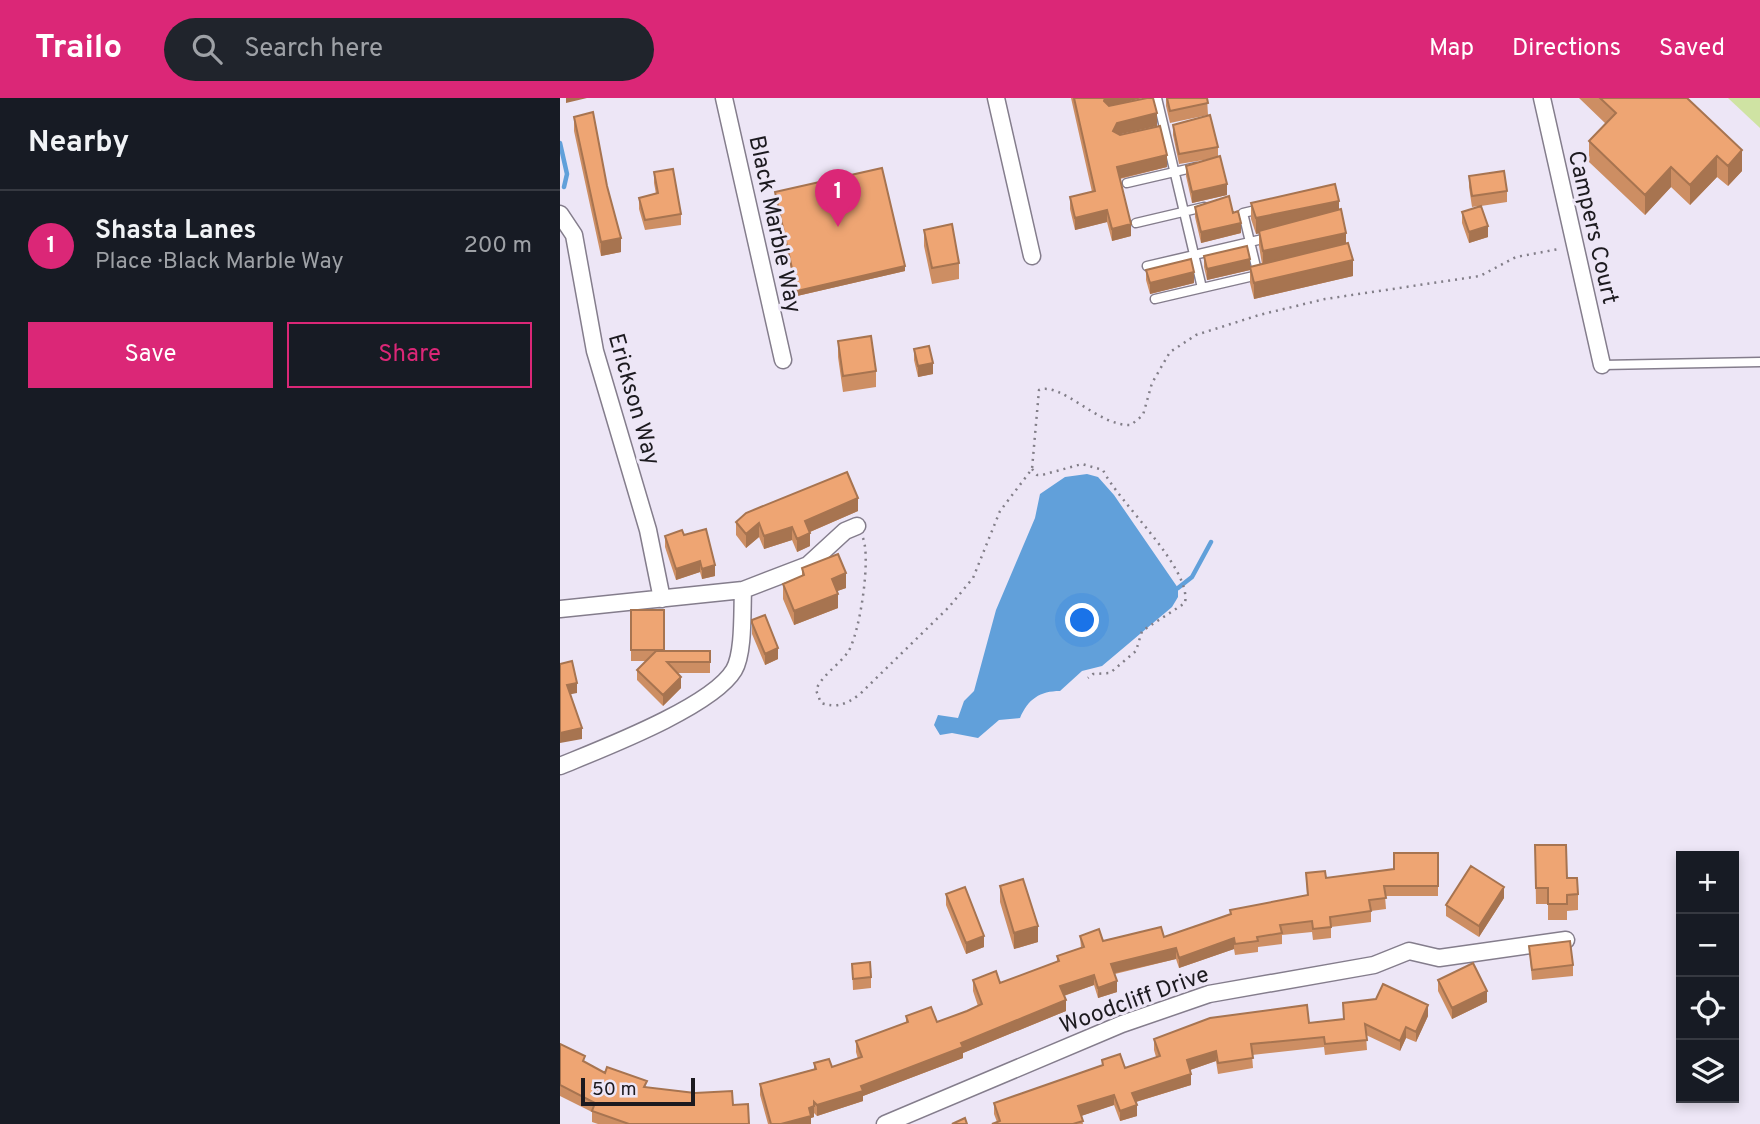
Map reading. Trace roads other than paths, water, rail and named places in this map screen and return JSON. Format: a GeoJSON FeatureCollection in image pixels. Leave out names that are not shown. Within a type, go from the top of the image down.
{"type":"FeatureCollection","features":[{"type":"Feature","properties":{"kind":"street","name":"Black Marble Way"},"geometry":{"type":"LineString","coordinates":[[724,98],[783,360]]}},
{"type":"Feature","properties":{"kind":"street"},"geometry":{"type":"LineString","coordinates":[[996,98],[1032,256]]}},
{"type":"Feature","properties":{"kind":"street","name":"Campers Court"},"geometry":{"type":"LineString","coordinates":[[1542,98],[1602,365]]}},
{"type":"Feature","properties":{"kind":"street","name":"Erickson Way"},"geometry":{"type":"LineString","coordinates":[[560,214],[574,235],[595,351],[648,530],[662,599]]}},
{"type":"Feature","properties":{"kind":"street"},"geometry":{"type":"LineString","coordinates":[[560,609],[743,590],[808,565],[845,531],[857,526]]}},
{"type":"Feature","properties":{"kind":"street"},"geometry":{"type":"LineString","coordinates":[[560,766],[623,740],[713,692],[726,680],[737,664],[743,590]]}},
{"type":"Feature","properties":{"kind":"street","name":"Woodcliff Drive"},"geometry":{"type":"LineString","coordinates":[[885,1124],[1122,1024],[1189,1000],[1237,987],[1374,965],[1409,951],[1439,958],[1566,940]]}},
{"type":"Feature","properties":{"kind":"lane"},"geometry":{"type":"LineString","coordinates":[[1146,104],[1171,98]]}},
{"type":"Feature","properties":{"kind":"lane"},"geometry":{"type":"LineString","coordinates":[[1158,99],[1202,288]]}},
{"type":"Feature","properties":{"kind":"lane"},"geometry":{"type":"LineString","coordinates":[[1154,133],[1179,127]]}},
{"type":"Feature","properties":{"kind":"lane"},"geometry":{"type":"LineString","coordinates":[[1127,183],[1201,166]]}},
{"type":"Feature","properties":{"kind":"lane"},"geometry":{"type":"LineString","coordinates":[[1136,223],[1211,205]]}},
{"type":"Feature","properties":{"kind":"lane"},"geometry":{"type":"LineString","coordinates":[[1258,275],[1243,213],[1268,207]]}},
{"type":"Feature","properties":{"kind":"lane"},"geometry":{"type":"LineString","coordinates":[[1147,266],[1274,236]]}},
{"type":"Feature","properties":{"kind":"lane"},"geometry":{"type":"LineString","coordinates":[[1155,299],[1270,272]]}},
{"type":"Feature","properties":{"kind":"lane"},"geometry":{"type":"LineString","coordinates":[[1602,365],[1760,362]]}},
{"type":"Feature","properties":{"kind":"water"},"geometry":{"type":"Polygon","coordinates":[[[1087,474],[1098,477],[1114,495],[1178,588],[1178,597],[1172,607],[1102,666],[1082,671],[1060,691],[1036,697],[1020,718],[999,720],[978,738],[952,733],[940,735],[934,725],[938,715],[958,718],[964,701],[974,691],[996,610],[1035,518],[1040,494],[1065,477],[1087,474]]]}},
{"type":"Feature","properties":{"kind":"waterway"},"geometry":{"type":"LineString","coordinates":[[560,143],[567,174],[564,187]]}},
{"type":"Feature","properties":{"kind":"waterway"},"geometry":{"type":"LineString","coordinates":[[1178,588],[1192,577],[1211,542]]}},
{"type":"Feature","properties":{"kind":"place","name":"Shasta Lanes"},"geometry":{"type":"Point","coordinates":[838,227]}}]}
